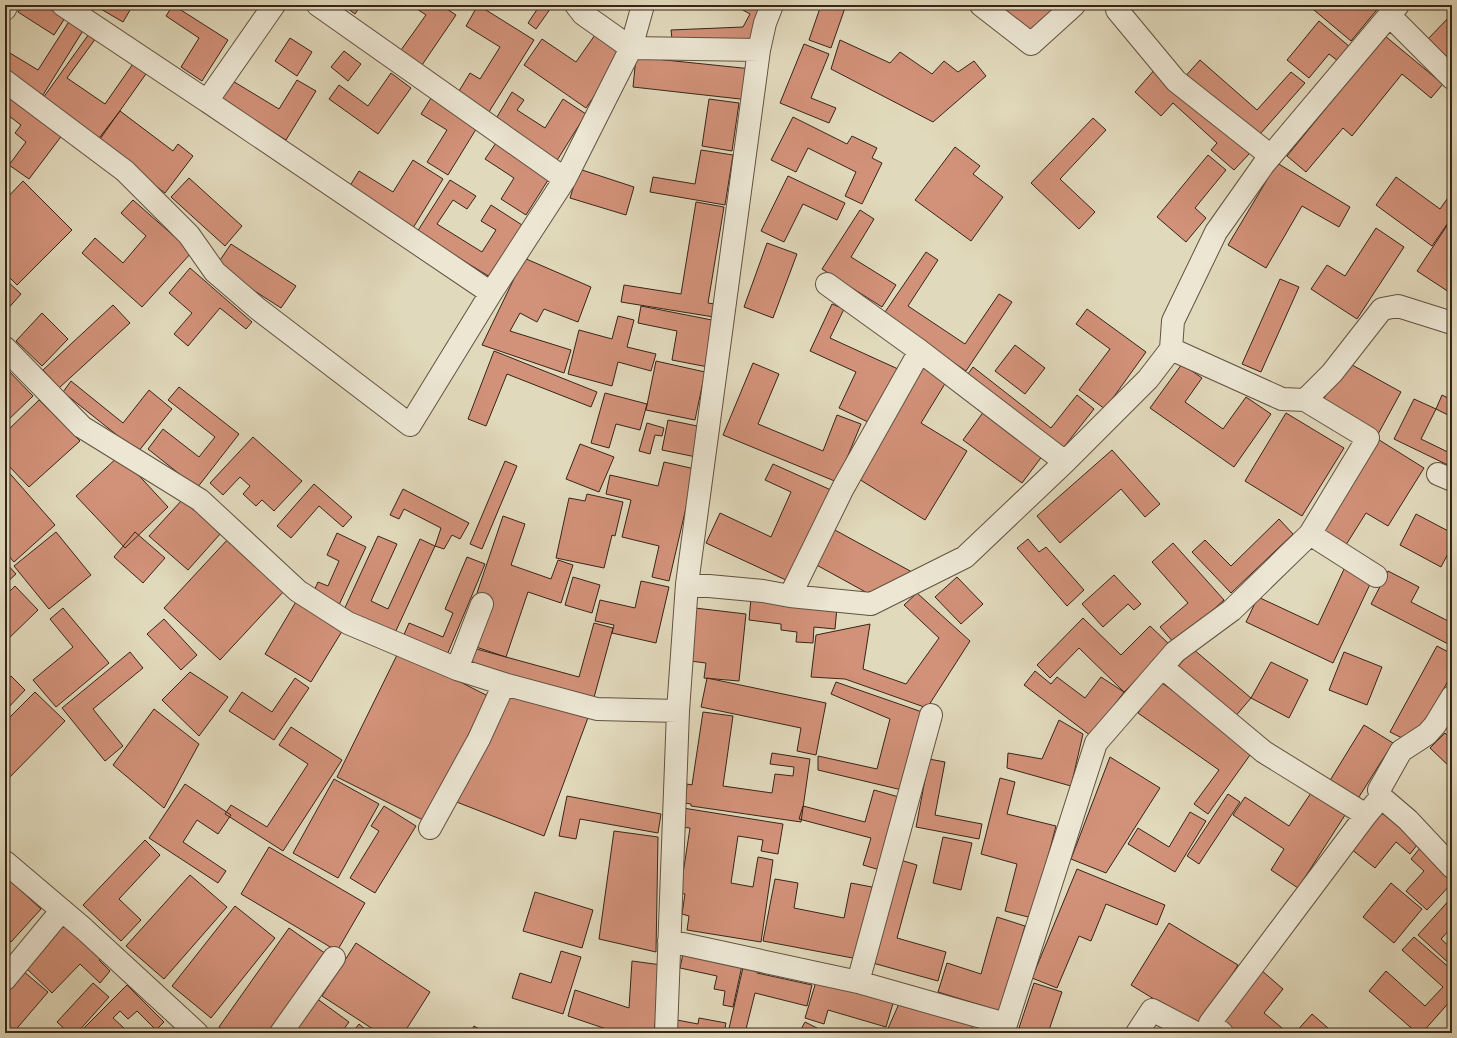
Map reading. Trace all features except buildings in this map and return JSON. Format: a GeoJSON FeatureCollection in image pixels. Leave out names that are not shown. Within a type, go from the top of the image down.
{"type":"FeatureCollection","features":[{"type":"Feature","properties":{"kind":"street"},"geometry":{"type":"LineString","coordinates":[[5,9],[7,5]]}},
{"type":"Feature","properties":{"kind":"street"},"geometry":{"type":"LineString","coordinates":[[63,5],[491,293]]}},
{"type":"Feature","properties":{"kind":"street"},"geometry":{"type":"LineString","coordinates":[[207,101],[274,5]]}},
{"type":"Feature","properties":{"kind":"street"},"geometry":{"type":"LineString","coordinates":[[318,5],[565,179]]}},
{"type":"Feature","properties":{"kind":"street"},"geometry":{"type":"LineString","coordinates":[[576,5],[583,14],[631,48],[759,50]]}},
{"type":"Feature","properties":{"kind":"street"},"geometry":{"type":"LineString","coordinates":[[5,81],[125,171],[189,235],[215,272],[258,309],[410,425],[491,293],[565,179],[631,48],[643,5]]}},
{"type":"Feature","properties":{"kind":"street"},"geometry":{"type":"LineString","coordinates":[[666,1033],[678,711],[687,584],[759,50],[765,23],[772,5]]}},
{"type":"Feature","properties":{"kind":"street"},"geometry":{"type":"LineString","coordinates":[[981,5],[1031,44],[1074,5]]}},
{"type":"Feature","properties":{"kind":"street"},"geometry":{"type":"LineString","coordinates":[[1117,7],[1176,81],[1271,156]]}},
{"type":"Feature","properties":{"kind":"street"},"geometry":{"type":"LineString","coordinates":[[687,584],[763,591],[790,596],[871,604],[965,557],[1065,462],[1148,379],[1171,349],[1173,321],[1216,232],[1271,156],[1394,10],[1452,78]]}},
{"type":"Feature","properties":{"kind":"street"},"geometry":{"type":"LineString","coordinates":[[827,284],[920,351],[1065,462]]}},
{"type":"Feature","properties":{"kind":"street"},"geometry":{"type":"LineString","coordinates":[[1305,400],[1332,372],[1382,309],[1398,306],[1452,323]]}},
{"type":"Feature","properties":{"kind":"street"},"geometry":{"type":"LineString","coordinates":[[5,348],[82,427],[200,500],[298,591],[348,623],[457,669],[504,684],[597,709],[678,711]]}},
{"type":"Feature","properties":{"kind":"street"},"geometry":{"type":"LineString","coordinates":[[669,940],[858,982],[1008,1029],[1096,743],[1176,652],[1232,610],[1310,534],[1368,438],[1305,400],[1282,399],[1171,349]]}},
{"type":"Feature","properties":{"kind":"street"},"geometry":{"type":"LineString","coordinates":[[790,596],[843,488],[920,351]]}},
{"type":"Feature","properties":{"kind":"street"},"geometry":{"type":"LineString","coordinates":[[1310,534],[1376,576]]}},
{"type":"Feature","properties":{"kind":"street"},"geometry":{"type":"LineString","coordinates":[[457,669],[482,604]]}},
{"type":"Feature","properties":{"kind":"street"},"geometry":{"type":"LineString","coordinates":[[1162,667],[1264,752],[1366,815]]}},
{"type":"Feature","properties":{"kind":"street"},"geometry":{"type":"LineString","coordinates":[[430,828],[479,739],[504,684]]}},
{"type":"Feature","properties":{"kind":"street"},"geometry":{"type":"LineString","coordinates":[[1452,697],[1435,725],[1427,734],[1401,751],[1379,790],[1381,797],[1408,820],[1452,867]]}},
{"type":"Feature","properties":{"kind":"street"},"geometry":{"type":"LineString","coordinates":[[858,982],[931,715]]}},
{"type":"Feature","properties":{"kind":"street"},"geometry":{"type":"LineString","coordinates":[[1137,1033],[1152,1010],[1207,1030],[1366,815],[1381,797]]}},
{"type":"Feature","properties":{"kind":"street"},"geometry":{"type":"LineString","coordinates":[[5,862],[62,910],[197,1033]]}},
{"type":"Feature","properties":{"kind":"street"},"geometry":{"type":"LineString","coordinates":[[5,979],[62,910]]}},
{"type":"Feature","properties":{"kind":"street"},"geometry":{"type":"LineString","coordinates":[[281,1033],[334,958]]}}]}
